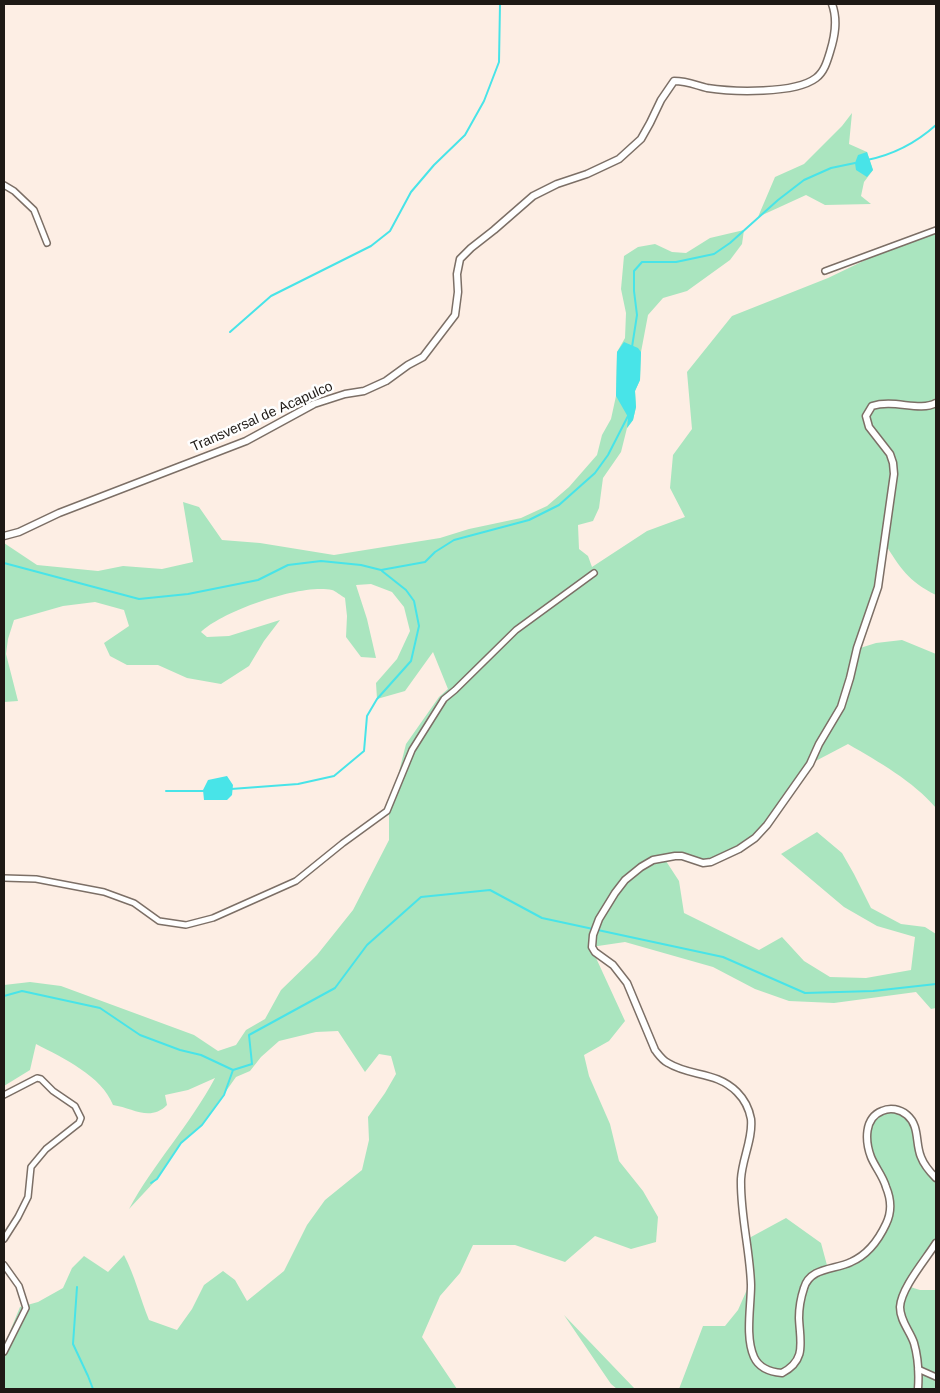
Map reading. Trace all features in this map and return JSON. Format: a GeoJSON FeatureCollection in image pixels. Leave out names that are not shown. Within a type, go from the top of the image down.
{"type":"FeatureCollection","features":[{"type":"Feature","properties":{"kind":"street","name":"Transversal de Acapulco"},"geometry":{"type":"LineString","coordinates":[[4,536],[19,532],[66,510],[246,441],[314,404],[344,394],[364,391],[386,381],[423,357],[456,315],[457,274],[460,259],[471,248],[533,196],[557,184],[587,174],[620,159],[640,139],[661,100],[674,81],[687,81],[706,88],[784,90],[800,86],[815,79],[821,74],[825,66],[835,36],[836,23],[832,4]]}},
{"type":"Feature","properties":{"kind":"street"},"geometry":{"type":"LineString","coordinates":[[4,185],[14,191],[34,210],[47,243]]}},
{"type":"Feature","properties":{"kind":"street"},"geometry":{"type":"LineString","coordinates":[[825,271],[936,230]]}},
{"type":"Feature","properties":{"kind":"street"},"geometry":{"type":"LineString","coordinates":[[936,403],[924,407],[884,403],[872,406],[866,416],[869,427],[890,454],[894,474],[878,587],[857,648],[841,707],[819,744],[810,764],[767,826],[755,838],[739,849],[703,864],[682,856],[675,856],[653,860],[641,867],[625,880],[615,892],[599,919],[592,940],[595,952],[613,965],[626,983],[655,1050],[661,1058],[677,1067],[714,1076],[724,1081],[741,1096],[747,1105],[751,1118],[751,1130],[741,1178],[742,1204],[751,1284],[750,1339],[754,1358],[760,1366],[767,1370],[782,1373],[795,1364],[799,1357],[802,1338],[799,1316],[800,1302],[804,1286],[809,1278],[816,1273],[852,1262],[864,1254],[880,1235],[887,1223],[890,1212],[890,1200],[867,1146],[867,1130],[874,1116],[886,1109],[894,1109],[906,1114],[914,1123],[920,1156],[929,1171],[936,1178]]}},
{"type":"Feature","properties":{"kind":"street"},"geometry":{"type":"LineString","coordinates":[[4,878],[36,879],[104,892],[134,903],[159,921],[186,925],[214,918],[296,881],[387,811],[412,750],[444,699],[516,630],[594,573]]}},
{"type":"Feature","properties":{"kind":"street"},"geometry":{"type":"LineString","coordinates":[[4,1095],[37,1078],[74,1106],[81,1118],[80,1123],[46,1149],[34,1163],[28,1197],[18,1218],[4,1239]]}},
{"type":"Feature","properties":{"kind":"street"},"geometry":{"type":"LineString","coordinates":[[918,1389],[915,1346],[901,1316],[900,1308],[902,1298],[908,1286],[936,1243]]}},
{"type":"Feature","properties":{"kind":"street"},"geometry":{"type":"LineString","coordinates":[[4,1265],[19,1286],[26,1308],[4,1352]]}},
{"type":"Feature","properties":{"kind":"street"},"geometry":{"type":"LineString","coordinates":[[918,1369],[936,1377]]}},
{"type":"Feature","properties":{"kind":"green space"},"geometry":{"type":"Polygon","coordinates":[[[852,113],[849,144],[867,152],[873,170],[864,182],[861,196],[871,204],[825,205],[806,195],[758,217],[775,177],[804,164],[842,126],[852,113]]]}},
{"type":"Feature","properties":{"kind":"green space"},"geometry":{"type":"Polygon","coordinates":[[[930,229],[936,229],[936,595],[911,579],[884,542],[876,588],[857,649],[876,643],[902,640],[936,654],[936,808],[906,781],[848,744],[808,765],[755,838],[711,862],[688,858],[664,858],[679,881],[684,913],[759,950],[782,937],[804,961],[830,977],[866,978],[911,970],[915,937],[877,926],[844,907],[781,854],[817,832],[842,853],[871,908],[901,924],[925,927],[936,934],[936,1008],[931,1009],[916,992],[834,1003],[789,1001],[755,989],[713,967],[625,942],[591,947],[625,1021],[609,1041],[584,1055],[589,1076],[610,1124],[619,1161],[643,1191],[658,1217],[656,1242],[631,1249],[595,1236],[565,1262],[515,1245],[473,1245],[460,1273],[440,1296],[422,1337],[457,1389],[4,1389],[4,1346],[20,1307],[38,1302],[63,1288],[72,1268],[84,1256],[108,1272],[124,1255],[149,1320],[177,1330],[192,1309],[204,1285],[223,1271],[235,1280],[247,1301],[284,1271],[307,1225],[325,1200],[362,1170],[369,1140],[368,1117],[396,1074],[391,1056],[379,1054],[365,1072],[338,1031],[316,1032],[279,1041],[261,1057],[250,1071],[236,1077],[202,1125],[181,1143],[157,1179],[129,1209],[149,1176],[195,1112],[215,1078],[188,1090],[165,1095],[167,1105],[161,1110],[154,1113],[141,1112],[113,1105],[108,1095],[91,1077],[69,1062],[36,1044],[30,1070],[4,1086],[4,985],[30,982],[61,986],[194,1035],[218,1051],[236,1045],[246,1030],[265,1019],[281,990],[317,955],[353,910],[389,840],[389,812],[406,744],[439,697],[448,689],[433,652],[405,691],[377,699],[376,683],[397,659],[410,631],[404,607],[392,592],[371,584],[356,585],[367,619],[376,658],[361,657],[346,637],[347,616],[345,598],[332,590],[302,591],[263,600],[226,616],[201,632],[207,637],[229,636],[280,620],[264,641],[249,666],[221,684],[187,678],[158,665],[127,665],[110,656],[104,643],[129,626],[124,610],[95,602],[63,606],[14,620],[6,654],[18,701],[4,702],[4,543],[37,565],[98,571],[123,566],[162,569],[193,562],[183,502],[199,507],[222,540],[260,543],[334,555],[440,538],[469,529],[521,518],[547,506],[569,487],[597,455],[602,435],[611,419],[616,396],[617,352],[625,338],[626,313],[621,289],[624,256],[638,247],[655,244],[672,252],[686,253],[710,238],[744,230],[742,244],[730,260],[687,291],[663,298],[648,315],[641,352],[640,380],[635,391],[636,407],[633,420],[627,428],[621,452],[603,478],[599,508],[593,521],[578,525],[579,549],[588,556],[592,567],[647,531],[685,517],[670,488],[673,455],[692,429],[687,372],[732,316],[828,278],[930,229]]]}},
{"type":"Feature","properties":{"kind":"green space"},"geometry":{"type":"Polygon","coordinates":[[[885,1110],[900,1112],[910,1120],[917,1148],[936,1180],[936,1242],[907,1286],[920,1290],[936,1290],[936,1389],[679,1389],[703,1326],[725,1326],[738,1310],[749,1285],[745,1245],[751,1237],[786,1218],[821,1243],[828,1269],[851,1263],[871,1247],[889,1213],[885,1188],[870,1158],[869,1123],[885,1110]]]}},
{"type":"Feature","properties":{"kind":"green space"},"geometry":{"type":"Polygon","coordinates":[[[564,1315],[635,1389],[617,1389],[611,1384],[564,1315]]]}},
{"type":"Feature","properties":{"kind":"water"},"geometry":{"type":"Polygon","coordinates":[[[867,152],[873,170],[867,177],[856,170],[855,163],[858,155],[867,152]]]}},
{"type":"Feature","properties":{"kind":"water"},"geometry":{"type":"Polygon","coordinates":[[[624,342],[638,348],[641,352],[640,380],[635,391],[636,407],[633,420],[627,428],[628,417],[616,396],[617,352],[624,342]]]}},
{"type":"Feature","properties":{"kind":"water"},"geometry":{"type":"Polygon","coordinates":[[[227,776],[233,785],[232,795],[227,800],[204,800],[203,790],[208,780],[227,776]]]}},
{"type":"Feature","properties":{"kind":"waterway"},"geometry":{"type":"LineString","coordinates":[[230,332],[271,296],[371,246],[390,231],[411,192],[434,165],[465,135],[484,101],[499,62],[500,4]]}},
{"type":"Feature","properties":{"kind":"waterway"},"geometry":{"type":"LineString","coordinates":[[867,160],[886,155],[904,147],[936,125]]}},
{"type":"Feature","properties":{"kind":"waterway"},"geometry":{"type":"LineString","coordinates":[[632,347],[637,315],[634,271],[642,262],[676,262],[714,254],[730,243],[778,200],[804,180],[831,168],[855,163]]}},
{"type":"Feature","properties":{"kind":"waterway"},"geometry":{"type":"LineString","coordinates":[[4,563],[139,599],[188,594],[258,580],[288,565],[321,561],[361,565],[381,570],[425,562],[435,552],[454,540],[529,520],[559,505],[595,473],[608,455],[628,416]]}},
{"type":"Feature","properties":{"kind":"waterway"},"geometry":{"type":"LineString","coordinates":[[231,789],[298,784],[334,776],[364,751],[367,716],[377,699],[411,661],[419,626],[414,601],[406,590],[382,571]]}},
{"type":"Feature","properties":{"kind":"waterway"},"geometry":{"type":"LineString","coordinates":[[166,791],[204,791]]}},
{"type":"Feature","properties":{"kind":"waterway"},"geometry":{"type":"LineString","coordinates":[[4,996],[22,991],[100,1008],[140,1035],[180,1050],[201,1055],[233,1070],[252,1064],[249,1035],[335,988],[367,945],[421,897],[490,890],[542,918],[723,957],[805,993],[873,991],[936,984]]}},
{"type":"Feature","properties":{"kind":"waterway"},"geometry":{"type":"LineString","coordinates":[[151,1183],[157,1179],[181,1143],[202,1125],[224,1095],[233,1070]]}},
{"type":"Feature","properties":{"kind":"waterway"},"geometry":{"type":"LineString","coordinates":[[77,1287],[73,1344],[93,1389]]}}]}
